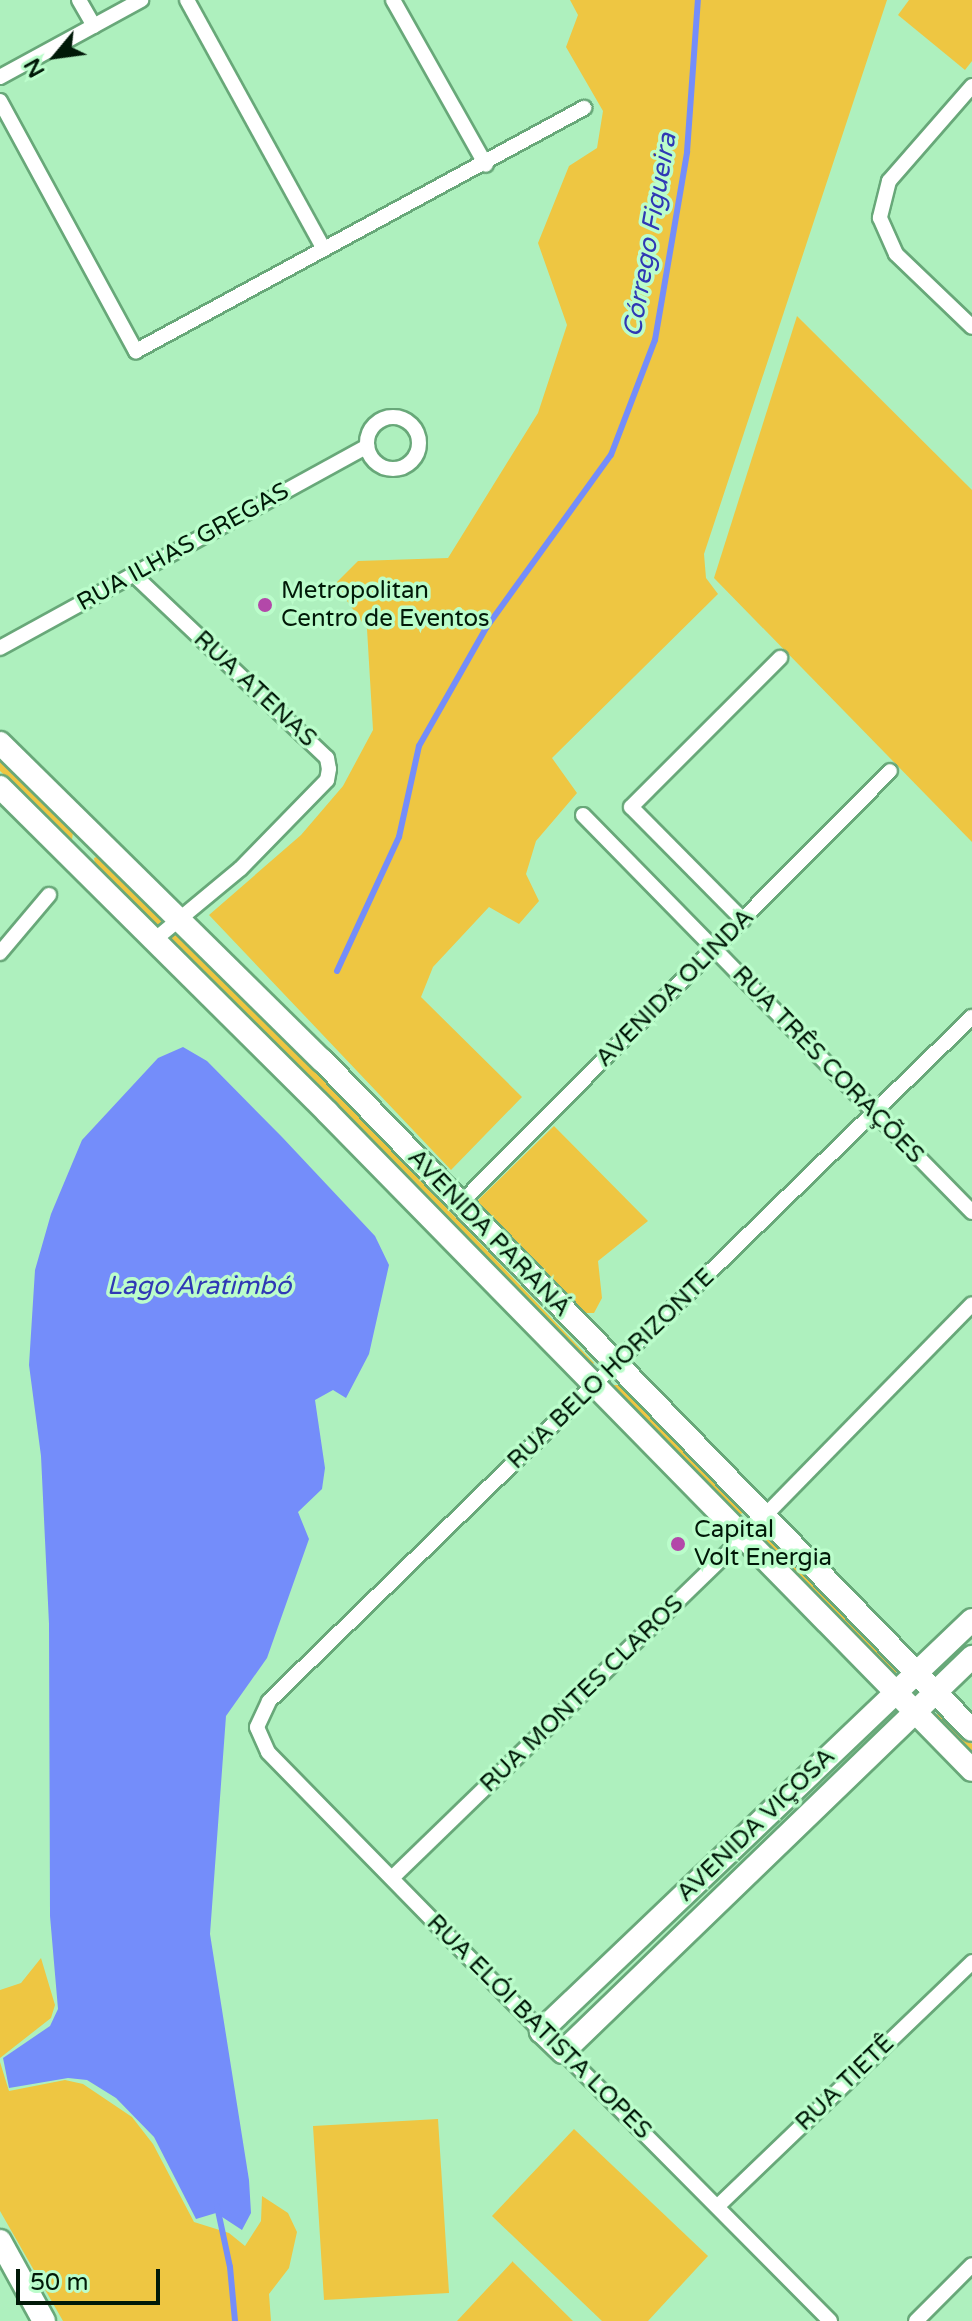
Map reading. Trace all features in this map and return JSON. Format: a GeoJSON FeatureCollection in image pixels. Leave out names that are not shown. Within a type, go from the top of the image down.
{"type":"FeatureCollection","features":[{"type":"Feature","properties":{"kind":"main road","name":"AVENIDA PARANÁ"},"geometry":{"type":"LineString","coordinates":[[0,743],[322,1060],[972,1730]]}},
{"type":"Feature","properties":{"kind":"main road","name":"AVENIDA PARANÁ"},"geometry":{"type":"LineString","coordinates":[[0,787],[595,1385],[972,1770]]}},
{"type":"Feature","properties":{"kind":"main road","name":"AVENIDA VIÇOSA"},"geometry":{"type":"LineString","coordinates":[[541,2031],[972,1620]]}},
{"type":"Feature","properties":{"kind":"main road","name":"AVENIDA VIÇOSA"},"geometry":{"type":"LineString","coordinates":[[563,2052],[972,1657]]}},
{"type":"Feature","properties":{"kind":"main road","name":"RUA ELÓI BATISTA LOPES"},"geometry":{"type":"LineString","coordinates":[[541,2031],[563,2052]]}},
{"type":"Feature","properties":{"kind":"main road"},"geometry":{"type":"LineString","coordinates":[[0,2241],[44,2321]]}},
{"type":"Feature","properties":{"kind":"street"},"geometry":{"type":"LineString","coordinates":[[79,0],[94,26]]}},
{"type":"Feature","properties":{"kind":"street"},"geometry":{"type":"LineString","coordinates":[[0,77],[141,0]]}},
{"type":"Feature","properties":{"kind":"street"},"geometry":{"type":"LineString","coordinates":[[187,0],[324,249]]}},
{"type":"Feature","properties":{"kind":"street"},"geometry":{"type":"LineString","coordinates":[[393,0],[486,165]]}},
{"type":"Feature","properties":{"kind":"street"},"geometry":{"type":"LineString","coordinates":[[972,86],[889,181],[880,218],[896,254],[972,327]]}},
{"type":"Feature","properties":{"kind":"street"},"geometry":{"type":"LineString","coordinates":[[0,101],[136,351],[486,165],[584,108]]}},
{"type":"Feature","properties":{"kind":"street","name":"RUA ILHAS GREGAS"},"geometry":{"type":"LineString","coordinates":[[0,648],[367,446]]}},
{"type":"Feature","properties":{"kind":"street","name":"RUA ATENAS"},"geometry":{"type":"LineString","coordinates":[[133,574],[327,758],[329,769],[327,780],[240,869],[153,941]]}},
{"type":"Feature","properties":{"kind":"street"},"geometry":{"type":"LineString","coordinates":[[743,920],[631,807],[780,658]]}},
{"type":"Feature","properties":{"kind":"street","name":"AVENIDA OLINDA"},"geometry":{"type":"LineString","coordinates":[[460,1204],[890,771]]}},
{"type":"Feature","properties":{"kind":"street","name":"RUA TRÊS CORAÇÕES"},"geometry":{"type":"LineString","coordinates":[[583,815],[972,1212]]}},
{"type":"Feature","properties":{"kind":"street"},"geometry":{"type":"LineString","coordinates":[[0,953],[49,895]]}},
{"type":"Feature","properties":{"kind":"street","name":"RUA BELO HORIZONTE"},"geometry":{"type":"LineString","coordinates":[[257,1727],[269,1701],[972,1017]]}},
{"type":"Feature","properties":{"kind":"street","name":"RUA MONTES CLAROS"},"geometry":{"type":"LineString","coordinates":[[392,1878],[743,1538],[972,1304]]}},
{"type":"Feature","properties":{"kind":"street","name":"RUA ELÓI BATISTA LOPES"},"geometry":{"type":"LineString","coordinates":[[257,1727],[268,1752],[541,2031]]}},
{"type":"Feature","properties":{"kind":"street","name":"RUA TIETÊ"},"geometry":{"type":"LineString","coordinates":[[719,2205],[972,1962]]}},
{"type":"Feature","properties":{"kind":"street","name":"RUA ELÓI BATISTA LOPES"},"geometry":{"type":"LineString","coordinates":[[563,2052],[719,2205],[830,2321]]}},
{"type":"Feature","properties":{"kind":"street"},"geometry":{"type":"LineString","coordinates":[[916,2321],[972,2265]]}},
{"type":"Feature","properties":{"kind":"shaded area"},"geometry":{"type":"Polygon","coordinates":[[[570,0],[887,0],[704,554],[706,578],[718,594],[552,758],[577,793],[536,841],[526,874],[539,901],[519,924],[489,907],[433,967],[421,997],[522,1097],[451,1170],[209,915],[301,835],[343,786],[373,730],[367,629],[335,584],[358,561],[448,558],[538,413],[567,325],[538,243],[569,166],[597,148],[603,111],[566,47],[578,15],[570,0]]]}},
{"type":"Feature","properties":{"kind":"shaded area"},"geometry":{"type":"Polygon","coordinates":[[[909,0],[972,0],[972,61],[965,70],[898,15],[909,0]]]}},
{"type":"Feature","properties":{"kind":"shaded area"},"geometry":{"type":"Polygon","coordinates":[[[797,316],[972,490],[972,842],[714,578],[797,316]]]}},
{"type":"Feature","properties":{"kind":"shaded area"},"geometry":{"type":"Polygon","coordinates":[[[0,758],[73,832],[72,840],[0,771],[0,758]]]}},
{"type":"Feature","properties":{"kind":"shaded area"},"geometry":{"type":"Polygon","coordinates":[[[101,855],[318,1073],[594,1363],[591,1366],[95,864],[94,858],[101,855]]]}},
{"type":"Feature","properties":{"kind":"shaded area"},"geometry":{"type":"Polygon","coordinates":[[[554,1126],[648,1221],[598,1261],[602,1298],[594,1313],[580,1313],[474,1204],[554,1126]]]}},
{"type":"Feature","properties":{"kind":"shaded area"},"geometry":{"type":"Polygon","coordinates":[[[614,1385],[620,1385],[743,1513],[733,1516],[611,1389],[614,1385]]]}},
{"type":"Feature","properties":{"kind":"shaded area"},"geometry":{"type":"Polygon","coordinates":[[[769,1538],[898,1668],[894,1678],[761,1542],[769,1538]]]}},
{"type":"Feature","properties":{"kind":"shaded area"},"geometry":{"type":"Polygon","coordinates":[[[941,1713],[972,1744],[972,1760],[933,1716],[941,1713]]]}},
{"type":"Feature","properties":{"kind":"shaded area"},"geometry":{"type":"Polygon","coordinates":[[[41,1958],[55,2005],[51,2018],[0,2058],[0,1990],[21,1983],[41,1958]]]}},
{"type":"Feature","properties":{"kind":"shaded area"},"geometry":{"type":"Polygon","coordinates":[[[0,2062],[9,2091],[65,2080],[83,2084],[132,2117],[153,2144],[194,2222],[229,2233],[245,2246],[261,2221],[262,2196],[288,2213],[297,2232],[289,2268],[269,2294],[271,2321],[63,2321],[0,2211],[0,2062]]]}},
{"type":"Feature","properties":{"kind":"shaded area"},"geometry":{"type":"Polygon","coordinates":[[[438,2119],[449,2293],[324,2300],[313,2126],[438,2119]]]}},
{"type":"Feature","properties":{"kind":"shaded area"},"geometry":{"type":"Polygon","coordinates":[[[574,2129],[708,2256],[648,2321],[602,2321],[492,2216],[574,2129]]]}},
{"type":"Feature","properties":{"kind":"shaded area"},"geometry":{"type":"Polygon","coordinates":[[[513,2262],[573,2321],[457,2321],[513,2262]]]}},
{"type":"Feature","properties":{"kind":"water","name":"Lago Aratimbó"},"geometry":{"type":"Polygon","coordinates":[[[183,1047],[207,1061],[282,1137],[375,1236],[389,1265],[369,1354],[346,1398],[333,1390],[315,1400],[325,1468],[322,1489],[298,1512],[309,1539],[267,1658],[226,1716],[210,1934],[249,2180],[251,2213],[242,2230],[216,2213],[196,2219],[154,2137],[116,2098],[87,2080],[68,2078],[9,2088],[3,2058],[50,2026],[58,2009],[50,1916],[49,1624],[41,1456],[29,1365],[35,1270],[51,1214],[82,1140],[158,1058],[183,1047]]]}},
{"type":"Feature","properties":{"kind":"waterway","name":"Córrego Figueira"},"geometry":{"type":"LineString","coordinates":[[337,971],[399,837],[419,746],[486,628],[611,455],[655,340],[687,152],[698,0]]}},
{"type":"Feature","properties":{"kind":"waterway"},"geometry":{"type":"LineString","coordinates":[[217,2206],[230,2267],[235,2321]]}},
{"type":"Feature","properties":{"kind":"place","name":"Metropolitan Centro de Eventos"},"geometry":{"type":"Point","coordinates":[265,605]}},
{"type":"Feature","properties":{"kind":"place","name":"Capital Volt Energia"},"geometry":{"type":"Point","coordinates":[678,1544]}}]}
